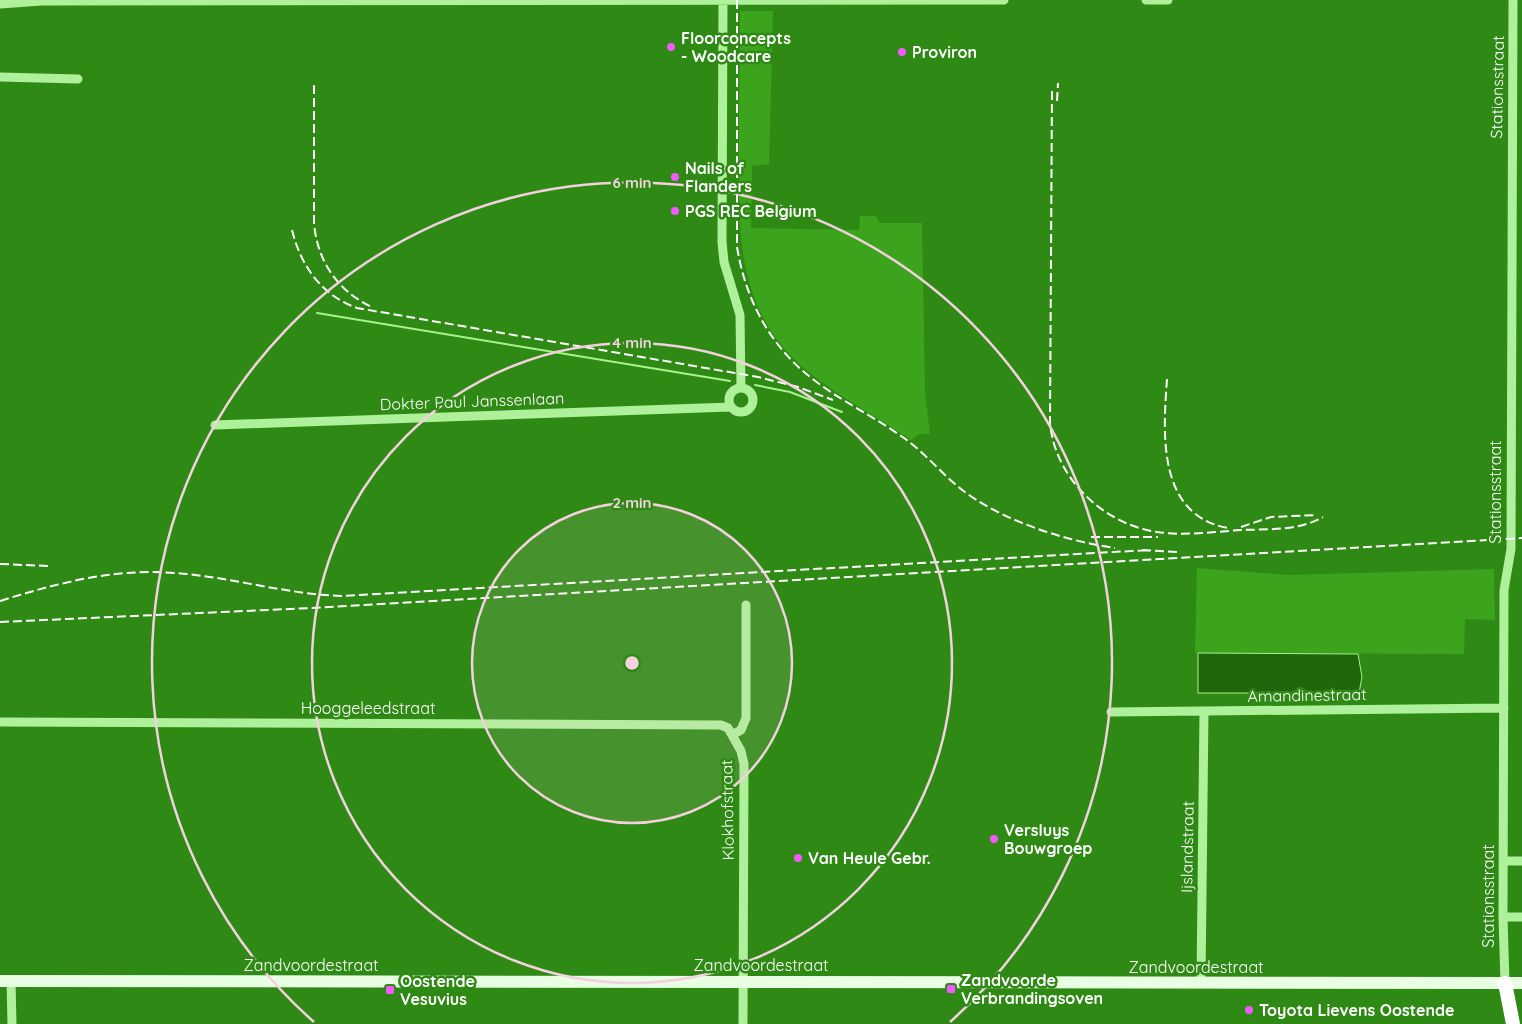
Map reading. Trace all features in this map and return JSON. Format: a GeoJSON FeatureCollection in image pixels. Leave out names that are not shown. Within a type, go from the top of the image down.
{"type":"FeatureCollection","features":[{"type":"Feature","properties":{"kind":"highway"},"geometry":{"type":"LineString","coordinates":[[1505,983],[1513,1024]]}},
{"type":"Feature","properties":{"kind":"highway"},"geometry":{"type":"LineString","coordinates":[[1503,1024],[1507,999]]}},
{"type":"Feature","properties":{"kind":"main road","name":"Zandvoordestraat"},"geometry":{"type":"LineString","coordinates":[[6,981],[1522,983]]}},
{"type":"Feature","properties":{"kind":"street","name":"Dokter Paul Janssenlaan"},"geometry":{"type":"LineString","coordinates":[[722,0],[722,242],[724,262],[740,315],[741,388]]}},
{"type":"Feature","properties":{"kind":"street"},"geometry":{"type":"LineString","coordinates":[[0,4],[42,1],[1004,0]]}},
{"type":"Feature","properties":{"kind":"street"},"geometry":{"type":"LineString","coordinates":[[1146,0],[1168,0]]}},
{"type":"Feature","properties":{"kind":"street","name":"Stationsstraat"},"geometry":{"type":"LineString","coordinates":[[1505,983],[1503,917],[1504,590],[1510,549],[1513,0]]}},
{"type":"Feature","properties":{"kind":"street"},"geometry":{"type":"LineString","coordinates":[[0,77],[78,79]]}},
{"type":"Feature","properties":{"kind":"street","name":"Dokter Paul Janssenlaan"},"geometry":{"type":"LineString","coordinates":[[215,425],[731,407],[735,410],[746,411],[753,404],[752,394],[741,388],[735,390],[730,394],[731,407]]}},
{"type":"Feature","properties":{"kind":"street"},"geometry":{"type":"LineString","coordinates":[[732,735],[741,730],[746,718],[746,605]]}},
{"type":"Feature","properties":{"kind":"street","name":"Amandinestraat"},"geometry":{"type":"LineString","coordinates":[[1111,712],[1504,708]]}},
{"type":"Feature","properties":{"kind":"street","name":"Ijslandstraat"},"geometry":{"type":"LineString","coordinates":[[1201,983],[1204,711]]}},
{"type":"Feature","properties":{"kind":"street","name":"Hooggeleedstraat"},"geometry":{"type":"LineString","coordinates":[[0,722],[721,725],[728,728],[732,735]]}},
{"type":"Feature","properties":{"kind":"street","name":"Klokhofstraat"},"geometry":{"type":"LineString","coordinates":[[732,735],[741,751],[744,764],[743,1024]]}},
{"type":"Feature","properties":{"kind":"street"},"geometry":{"type":"LineString","coordinates":[[1503,861],[1522,861]]}},
{"type":"Feature","properties":{"kind":"street"},"geometry":{"type":"LineString","coordinates":[[1503,917],[1522,917]]}},
{"type":"Feature","properties":{"kind":"street"},"geometry":{"type":"LineString","coordinates":[[6,981],[12,1024]]}},
{"type":"Feature","properties":{"kind":"shaded area"},"geometry":{"type":"Polygon","coordinates":[[[740,11],[773,11],[769,164],[752,166],[751,228],[859,230],[860,216],[876,216],[880,223],[922,223],[925,392],[930,434],[920,434],[911,440],[808,372],[775,337],[760,312],[750,285],[740,228],[740,11]]]}},
{"type":"Feature","properties":{"kind":"shaded area"},"geometry":{"type":"Polygon","coordinates":[[[1197,568],[1289,575],[1494,569],[1495,620],[1465,619],[1464,654],[1195,653],[1197,568]]]}},
{"type":"Feature","properties":{"kind":"shaded area"},"geometry":{"type":"Polygon","coordinates":[[[1198,653],[1358,654],[1362,677],[1359,693],[1198,693],[1198,653]]]}},
{"type":"Feature","properties":{"kind":"waterway"},"geometry":{"type":"LineString","coordinates":[[317,313],[730,381]]}},
{"type":"Feature","properties":{"kind":"waterway"},"geometry":{"type":"LineString","coordinates":[[755,385],[790,392],[842,412]]}},
{"type":"Feature","properties":{"kind":"railway"},"geometry":{"type":"LineString","coordinates":[[737,0],[737,247],[741,267],[754,306],[775,340],[787,356],[818,383],[904,438],[961,489],[977,500],[1034,528],[1075,540],[1115,548]]}},
{"type":"Feature","properties":{"kind":"railway"},"geometry":{"type":"LineString","coordinates":[[1057,101],[1058,83]]}},
{"type":"Feature","properties":{"kind":"railway"},"geometry":{"type":"LineString","coordinates":[[314,85],[314,223],[319,249],[324,262],[339,283],[372,307]]}},
{"type":"Feature","properties":{"kind":"railway"},"geometry":{"type":"LineString","coordinates":[[1052,91],[1050,423],[1054,443],[1061,462],[1072,480],[1085,495],[1118,519],[1137,527],[1157,532],[1188,534],[1283,528],[1304,525],[1323,517]]}},
{"type":"Feature","properties":{"kind":"railway"},"geometry":{"type":"LineString","coordinates":[[292,230],[301,256],[314,278],[333,295],[357,308],[758,377],[798,387],[833,400]]}},
{"type":"Feature","properties":{"kind":"railway"},"geometry":{"type":"LineString","coordinates":[[1167,379],[1166,447],[1169,469],[1176,490],[1188,507],[1205,520],[1228,528]]}},
{"type":"Feature","properties":{"kind":"railway"},"geometry":{"type":"LineString","coordinates":[[1241,527],[1271,517],[1317,515]]}},
{"type":"Feature","properties":{"kind":"railway"},"geometry":{"type":"LineString","coordinates":[[1091,537],[1158,537]]}},
{"type":"Feature","properties":{"kind":"railway"},"geometry":{"type":"LineString","coordinates":[[0,622],[311,608],[1522,538]]}},
{"type":"Feature","properties":{"kind":"railway"},"geometry":{"type":"LineString","coordinates":[[1142,550],[1177,552]]}},
{"type":"Feature","properties":{"kind":"railway"},"geometry":{"type":"LineString","coordinates":[[0,601],[86,578],[152,572],[196,575],[299,592],[341,596],[1149,550]]}},
{"type":"Feature","properties":{"kind":"railway"},"geometry":{"type":"LineString","coordinates":[[0,564],[50,566]]}},
{"type":"Feature","properties":{"kind":"place","name":"Floorconcepts - Woodcare"},"geometry":{"type":"Point","coordinates":[671,47]}},
{"type":"Feature","properties":{"kind":"place","name":"Proviron"},"geometry":{"type":"Point","coordinates":[902,52]}},
{"type":"Feature","properties":{"kind":"place","name":"Nails of Flanders"},"geometry":{"type":"Point","coordinates":[675,177]}},
{"type":"Feature","properties":{"kind":"place","name":"PGS REC Belgium"},"geometry":{"type":"Point","coordinates":[675,211]}},
{"type":"Feature","properties":{"kind":"place","name":"Versluys Bouwgroep"},"geometry":{"type":"Point","coordinates":[994,839]}},
{"type":"Feature","properties":{"kind":"place","name":"Van Heule Gebr."},"geometry":{"type":"Point","coordinates":[798,858]}},
{"type":"Feature","properties":{"kind":"place","name":"Zandvoorde Verbrandingsoven"},"geometry":{"type":"Point","coordinates":[951,989]}},
{"type":"Feature","properties":{"kind":"place","name":"Oostende Vesuvius"},"geometry":{"type":"Point","coordinates":[390,990]}},
{"type":"Feature","properties":{"kind":"place","name":"Toyota Lievens Oostende"},"geometry":{"type":"Point","coordinates":[1249,1010]}}]}
